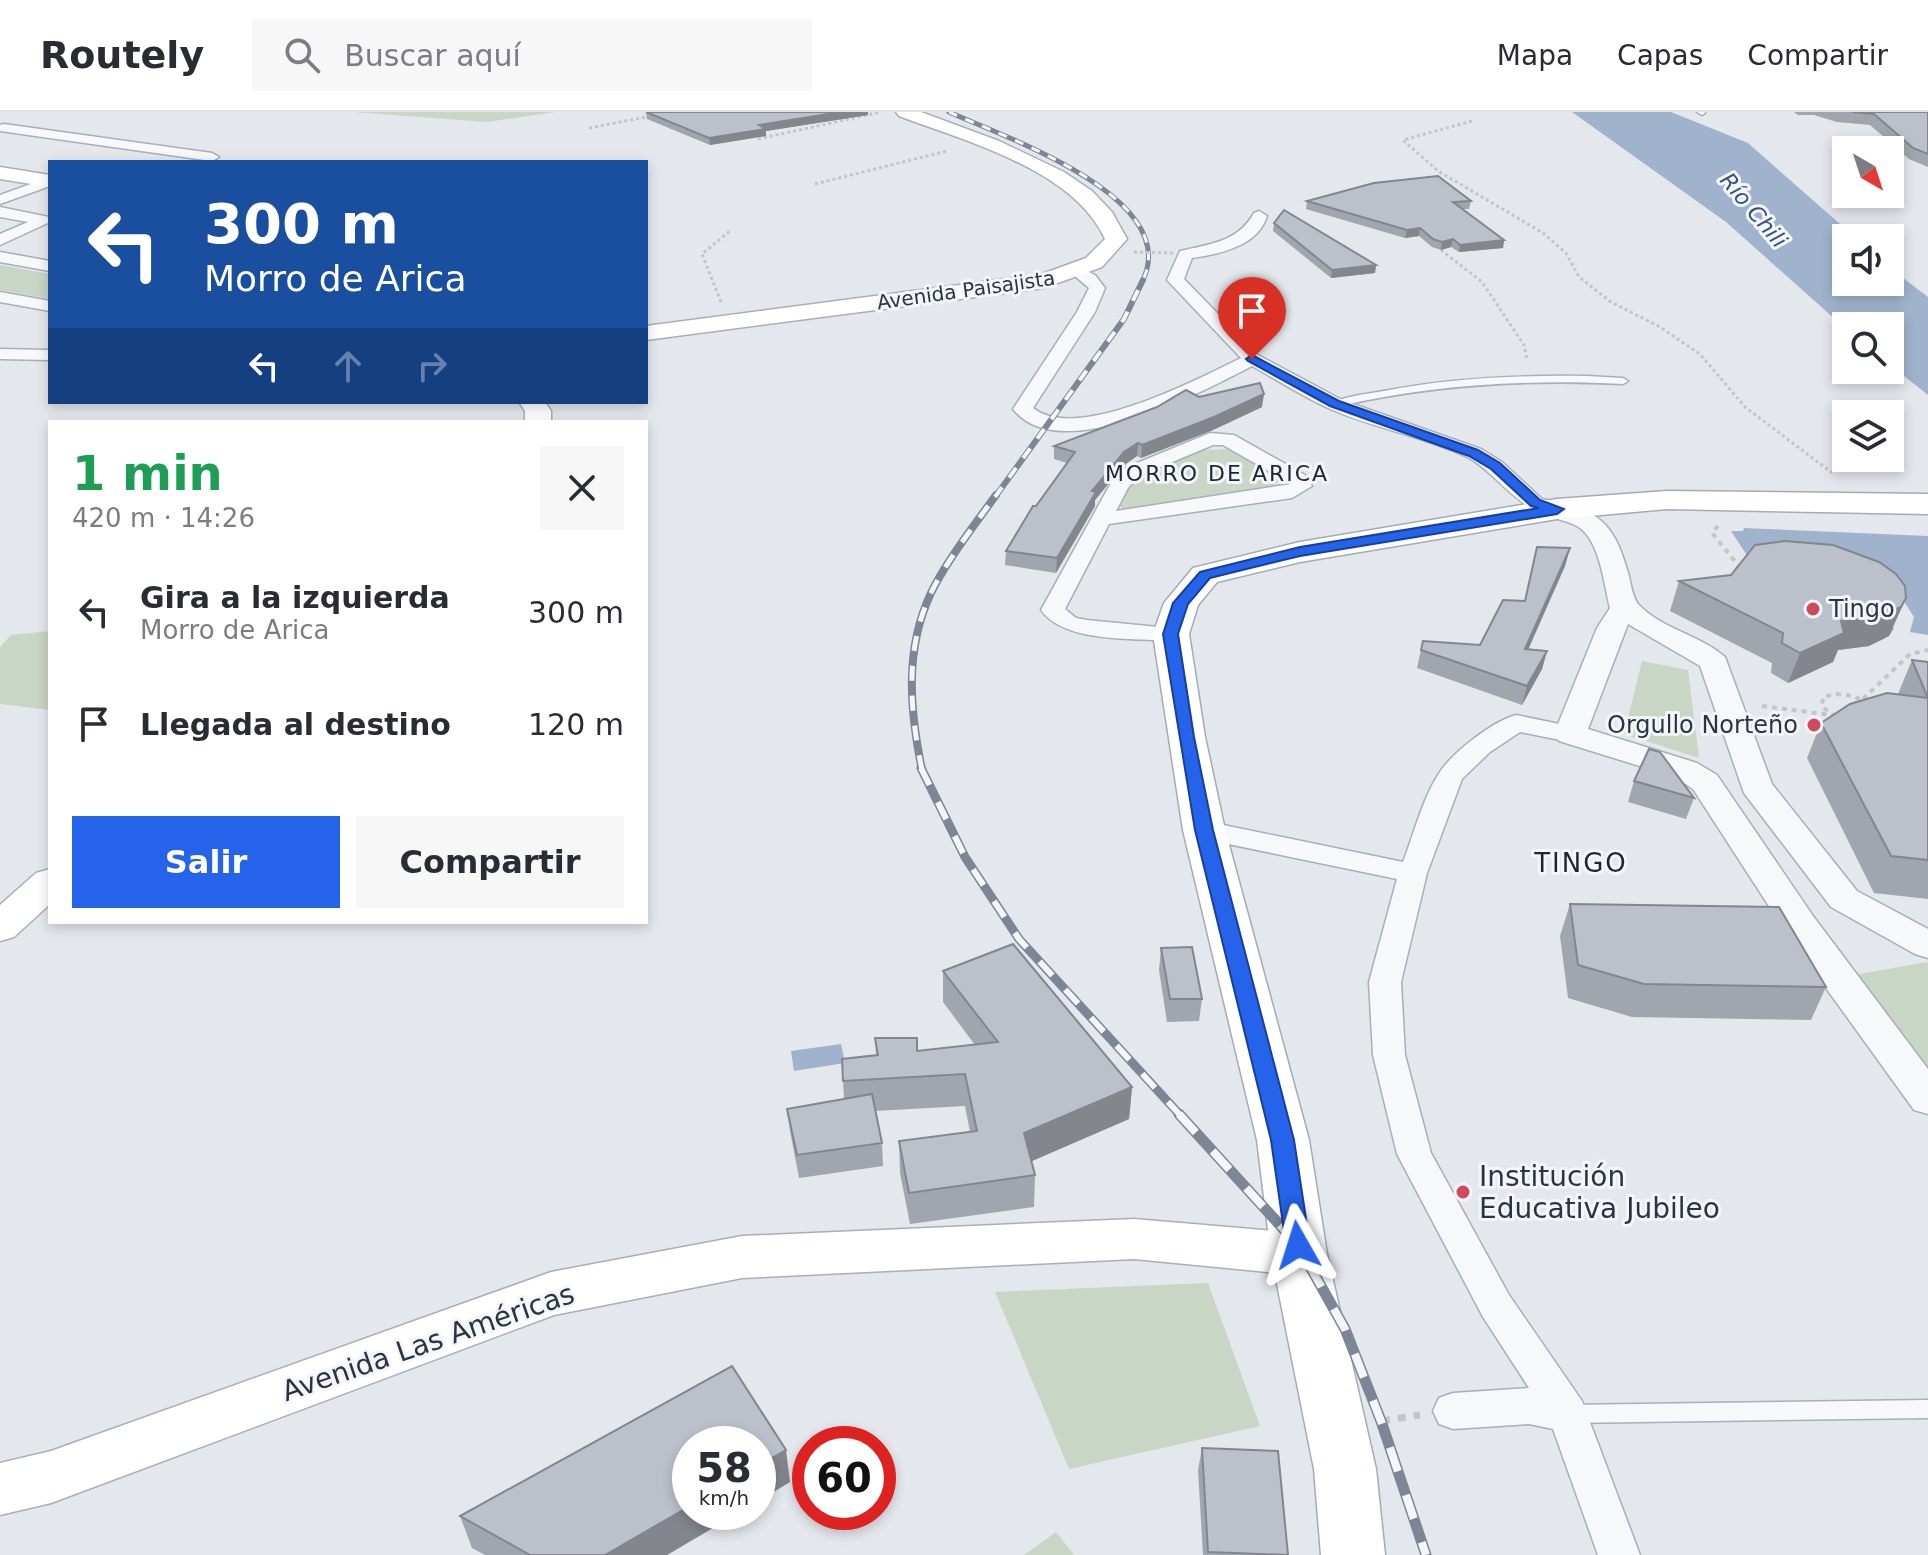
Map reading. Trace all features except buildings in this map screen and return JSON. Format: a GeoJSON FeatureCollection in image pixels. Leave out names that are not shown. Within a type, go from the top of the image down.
{"type":"FeatureCollection","features":[{"type":"Feature","properties":{"kind":"main road","name":"Avenida Paisajista"},"geometry":{"type":"LineString","coordinates":[[648,333],[1009,287],[1077,271],[1097,262],[1110,250],[1116,239],[1113,226],[1102,211],[1072,185],[1023,158],[905,112]]}},
{"type":"Feature","properties":{"kind":"main road"},"geometry":{"type":"LineString","coordinates":[[0,173],[46,184]]}},
{"type":"Feature","properties":{"kind":"main road"},"geometry":{"type":"LineString","coordinates":[[0,180],[46,184]]}},
{"type":"Feature","properties":{"kind":"main road"},"geometry":{"type":"LineString","coordinates":[[1353,1555],[1345,1469],[1299,1254],[1283,1140],[1204,830],[1174,668],[1171,634],[1181,603],[1205,575],[1300,552],[1557,509],[1667,500],[1928,504]]}},
{"type":"Feature","properties":{"kind":"main road"},"geometry":{"type":"LineString","coordinates":[[0,927],[48,884]]}},
{"type":"Feature","properties":{"kind":"main road","name":"Avenida Las Américas"},"geometry":{"type":"LineString","coordinates":[[0,1489],[51,1477],[551,1294],[742,1257],[1134,1239],[1299,1254]]}},
{"type":"Feature","properties":{"kind":"main road"},"geometry":{"type":"LineString","coordinates":[[1345,1469],[1384,1555]]}},
{"type":"Feature","properties":{"kind":"street"},"geometry":{"type":"LineString","coordinates":[[2,129],[32,112]]}},
{"type":"Feature","properties":{"kind":"street"},"geometry":{"type":"LineString","coordinates":[[2,129],[212,157]]}},
{"type":"Feature","properties":{"kind":"street"},"geometry":{"type":"LineString","coordinates":[[0,200],[46,184]]}},
{"type":"Feature","properties":{"kind":"street"},"geometry":{"type":"LineString","coordinates":[[0,212],[47,221]]}},
{"type":"Feature","properties":{"kind":"street"},"geometry":{"type":"LineString","coordinates":[[1259,216],[1256,226],[1222,249],[1180,254],[1175,280],[1252,359],[1335,404],[1474,453],[1495,466],[1535,503],[1590,522],[1607,547],[1624,608],[1656,630],[1703,653],[1714,663],[1756,786],[1844,899],[1928,945]]}},
{"type":"Feature","properties":{"kind":"street"},"geometry":{"type":"LineString","coordinates":[[0,240],[47,221]]}},
{"type":"Feature","properties":{"kind":"street"},"geometry":{"type":"LineString","coordinates":[[0,257],[48,266]]}},
{"type":"Feature","properties":{"kind":"street"},"geometry":{"type":"LineString","coordinates":[[1077,271],[1089,278],[1097,288],[1086,312],[1023,409],[1031,419],[1074,426],[1123,415],[1194,389],[1252,359]]}},
{"type":"Feature","properties":{"kind":"street"},"geometry":{"type":"LineString","coordinates":[[0,297],[48,306]]}},
{"type":"Feature","properties":{"kind":"street"},"geometry":{"type":"LineString","coordinates":[[0,354],[48,355]]}},
{"type":"Feature","properties":{"kind":"street"},"geometry":{"type":"LineString","coordinates":[[1102,519],[1292,492],[1302,486],[1298,479],[1227,439],[1210,439],[1132,472],[1119,485],[1053,610],[1068,623],[1087,627],[1171,634]]}},
{"type":"Feature","properties":{"kind":"street"},"geometry":{"type":"LineString","coordinates":[[1570,734],[1611,628],[1624,608]]}},
{"type":"Feature","properties":{"kind":"street"},"geometry":{"type":"LineString","coordinates":[[1619,1555],[1568,1414],[1496,1306],[1414,1154],[1389,1055],[1385,982],[1413,873],[1450,776],[1481,746],[1516,723],[1570,734],[1686,770],[1705,782],[1800,925],[1928,1099]]}},
{"type":"Feature","properties":{"kind":"street"},"geometry":{"type":"LineString","coordinates":[[1705,782],[1756,786]]}},
{"type":"Feature","properties":{"kind":"street"},"geometry":{"type":"LineString","coordinates":[[1204,830],[1413,873]]}},
{"type":"Feature","properties":{"kind":"street"},"geometry":{"type":"LineString","coordinates":[[1800,925],[1867,912]]}},
{"type":"Feature","properties":{"kind":"street"},"geometry":{"type":"LineString","coordinates":[[1453,1411],[1529,1406],[1568,1414]]}},
{"type":"Feature","properties":{"kind":"lane"},"geometry":{"type":"LineString","coordinates":[[1335,404],[1385,391],[1432,384],[1530,380],[1623,381]]}},
{"type":"Feature","properties":{"kind":"lane"},"geometry":{"type":"LineString","coordinates":[[1568,1414],[1928,1409]]}},
{"type":"Feature","properties":{"kind":"path"},"geometry":{"type":"LineString","coordinates":[[758,139],[882,112]]}},
{"type":"Feature","properties":{"kind":"path"},"geometry":{"type":"LineString","coordinates":[[589,128],[658,115]]}},
{"type":"Feature","properties":{"kind":"path"},"geometry":{"type":"LineString","coordinates":[[1472,121],[1403,140],[1438,171],[1543,233],[1566,253],[1579,277],[1611,302],[1660,327],[1700,354],[1745,407],[1848,485],[1883,503]]}},
{"type":"Feature","properties":{"kind":"path"},"geometry":{"type":"LineString","coordinates":[[815,184],[983,142]]}},
{"type":"Feature","properties":{"kind":"path"},"geometry":{"type":"LineString","coordinates":[[729,321],[702,254],[731,230]]}},
{"type":"Feature","properties":{"kind":"path"},"geometry":{"type":"LineString","coordinates":[[1441,250],[1482,282],[1524,345],[1530,380]]}},
{"type":"Feature","properties":{"kind":"path"},"geometry":{"type":"LineString","coordinates":[[1134,252],[1180,254]]}},
{"type":"Feature","properties":{"kind":"path"},"geometry":{"type":"LineString","coordinates":[[1726,525],[1716,527],[1712,533],[1746,574]]}},
{"type":"Feature","properties":{"kind":"path"},"geometry":{"type":"LineString","coordinates":[[1863,699],[1910,654],[1928,650]]}},
{"type":"Feature","properties":{"kind":"path"},"geometry":{"type":"LineString","coordinates":[[1723,691],[1765,707],[1858,722],[1871,720],[1875,716],[1874,708],[1863,699],[1845,694],[1823,697],[1822,706],[1833,716]]}},
{"type":"Feature","properties":{"kind":"green space"},"geometry":{"type":"Polygon","coordinates":[[[353,112],[555,112],[487,122],[353,112]]]}},
{"type":"Feature","properties":{"kind":"green space"},"geometry":{"type":"Polygon","coordinates":[[[0,265],[48,274],[48,299],[0,290],[0,265]]]}},
{"type":"Feature","properties":{"kind":"green space"},"geometry":{"type":"Polygon","coordinates":[[[1230,449],[1275,474],[1279,481],[1273,487],[1125,511],[1118,505],[1136,477],[1204,450],[1230,449]]]}},
{"type":"Feature","properties":{"kind":"green space"},"geometry":{"type":"Polygon","coordinates":[[[48,631],[48,710],[0,704],[0,647],[11,635],[48,631]]]}},
{"type":"Feature","properties":{"kind":"green space"},"geometry":{"type":"Polygon","coordinates":[[[1642,661],[1688,670],[1699,758],[1624,734],[1642,661]]]}},
{"type":"Feature","properties":{"kind":"green space"},"geometry":{"type":"Polygon","coordinates":[[[1928,964],[1928,1072],[1854,975],[1928,964]]]}},
{"type":"Feature","properties":{"kind":"green space"},"geometry":{"type":"Polygon","coordinates":[[[1208,1283],[1260,1426],[1069,1469],[995,1292],[1208,1283]]]}},
{"type":"Feature","properties":{"kind":"green space"},"geometry":{"type":"Polygon","coordinates":[[[1056,1532],[1074,1555],[1024,1555],[1056,1532]]]}},
{"type":"Feature","properties":{"kind":"water","name":"Río Chili"},"geometry":{"type":"Polygon","coordinates":[[[1572,112],[1671,112],[1748,143],[1840,224],[1832,224],[1832,296],[1904,296],[1904,279],[1928,297],[1928,395],[1904,376],[1904,312],[1832,312],[1832,317],[1726,222],[1572,112]]]}},
{"type":"Feature","properties":{"kind":"water"},"geometry":{"type":"Polygon","coordinates":[[[1744,528],[1928,536],[1928,635],[1910,632],[1914,617],[1903,600],[1754,566],[1731,531],[1743,531],[1744,528]]]}},
{"type":"Feature","properties":{"kind":"water"},"geometry":{"type":"Polygon","coordinates":[[[841,1044],[845,1063],[794,1071],[791,1051],[841,1044]]]}},
{"type":"Feature","properties":{"kind":"railway"},"geometry":{"type":"LineString","coordinates":[[949,112],[1046,155],[1114,198],[1138,224],[1148,252],[1142,282]]}},
{"type":"Feature","properties":{"kind":"railway"},"geometry":{"type":"LineString","coordinates":[[995,497],[1124,319],[1143,280]]}},
{"type":"Feature","properties":{"kind":"railway"},"geometry":{"type":"LineString","coordinates":[[922,770],[912,703],[913,658],[922,615],[944,569],[996,495]]}},
{"type":"Feature","properties":{"kind":"railway"},"geometry":{"type":"LineString","coordinates":[[921,768],[965,857],[1019,939],[1181,1116]]}},
{"type":"Feature","properties":{"kind":"railway"},"geometry":{"type":"LineString","coordinates":[[1179,1114],[1298,1245],[1345,1329],[1381,1421],[1426,1555]]}},
{"type":"Feature","properties":{"kind":"place","name":"Tingo"},"geometry":{"type":"Point","coordinates":[1813,609]}},
{"type":"Feature","properties":{"kind":"place","name":"Orgullo Norteño"},"geometry":{"type":"Point","coordinates":[1814,725]}},
{"type":"Feature","properties":{"kind":"place","name":"Institución Educativa Jubileo"},"geometry":{"type":"Point","coordinates":[1463,1192]}},
{"type":"Feature","properties":{"kind":"district","name":"MORRO DE ARICA"},"geometry":{"type":"Point","coordinates":[1217,473]}},
{"type":"Feature","properties":{"kind":"district","name":"TINGO"},"geometry":{"type":"Point","coordinates":[1581,863]}},
{"type":"Feature","properties":{"kind":"route"},"geometry":{"type":"LineString","coordinates":[[1252,359],[1335,404],[1474,453],[1495,466],[1535,503],[1557,509],[1300,552],[1205,575],[1181,603],[1171,634],[1186,737],[1204,830],[1283,1140],[1298,1245]]}}]}
